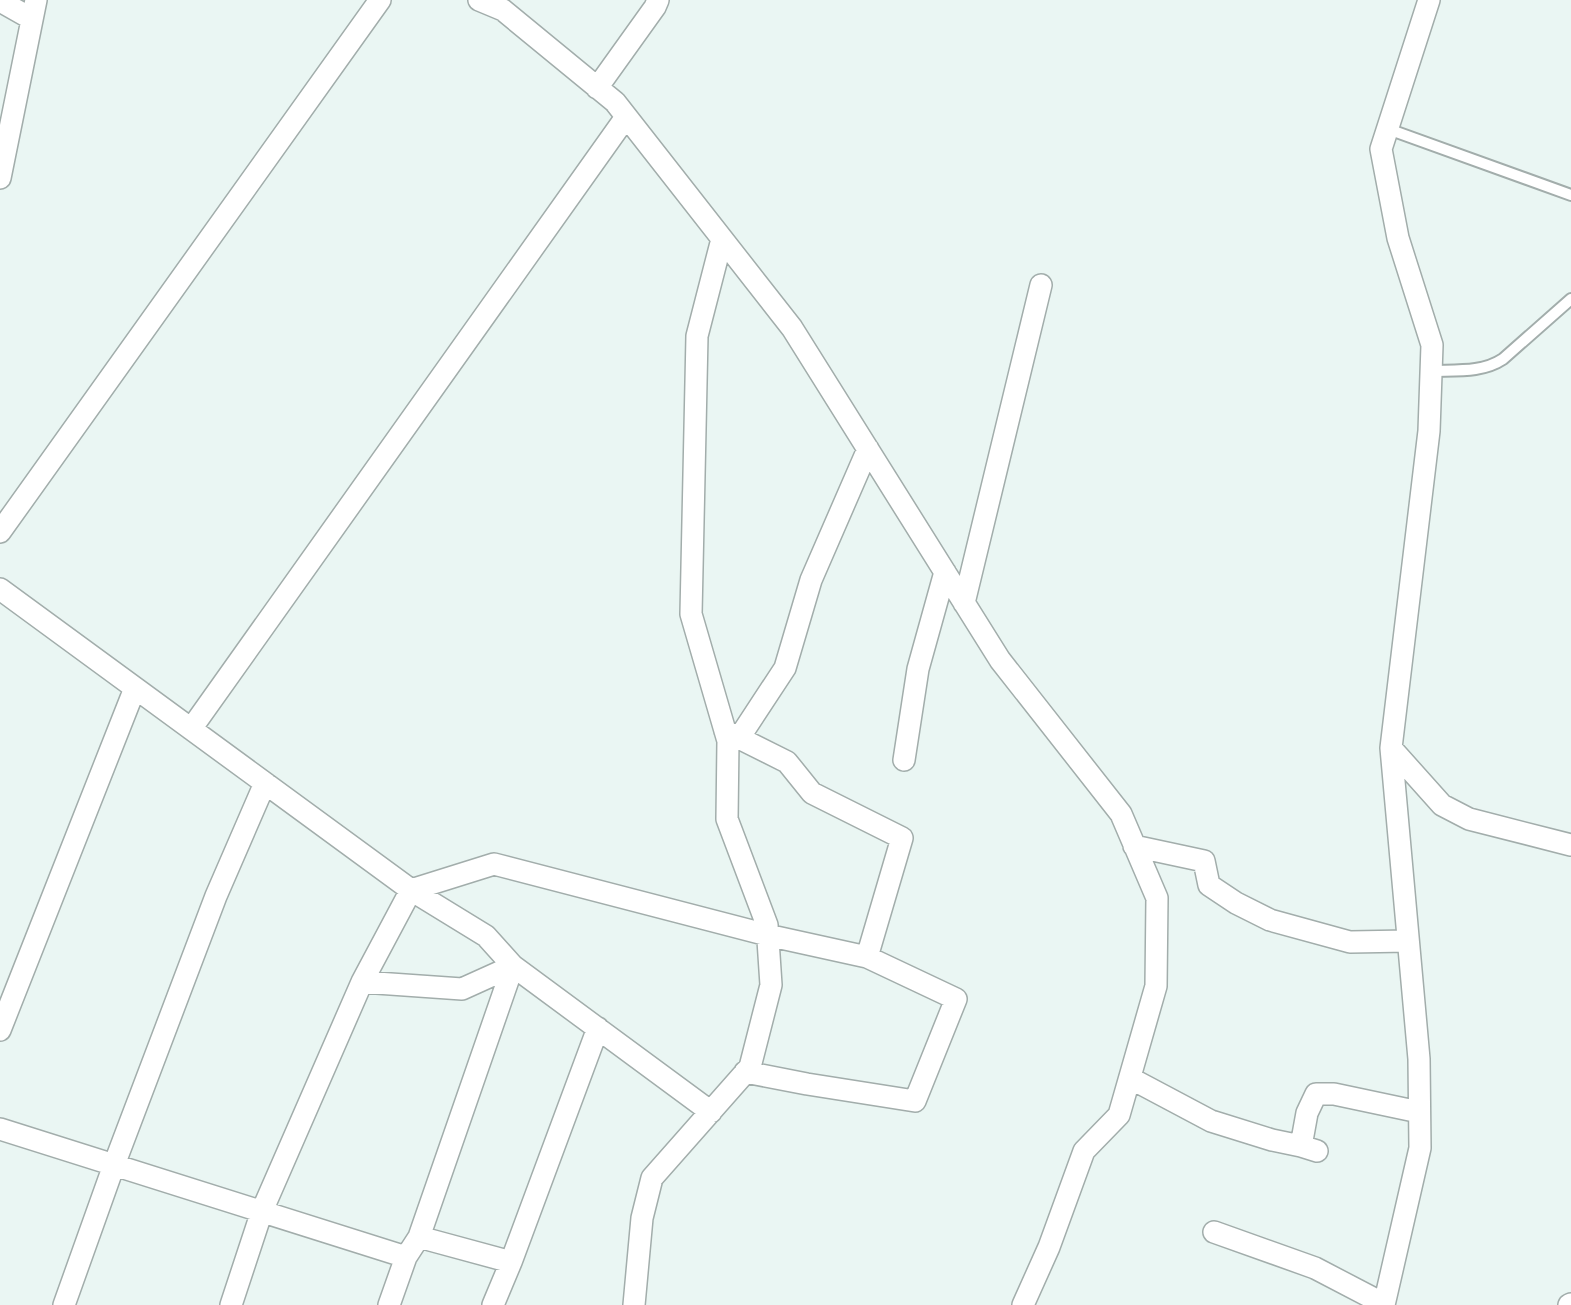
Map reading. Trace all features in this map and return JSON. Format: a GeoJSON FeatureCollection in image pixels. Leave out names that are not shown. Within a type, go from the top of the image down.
{"type":"FeatureCollection","features":[{"type":"Feature","properties":{"kind":"street"},"geometry":{"type":"LineString","coordinates":[[0,532],[380,0]]}},
{"type":"Feature","properties":{"kind":"street"},"geometry":{"type":"LineString","coordinates":[[479,0],[503,10],[615,102],[792,328],[1000,660],[1121,814],[1158,898],[1156,986],[1119,1115],[1084,1151],[1049,1247],[1023,1305]]}},
{"type":"Feature","properties":{"kind":"street"},"geometry":{"type":"LineString","coordinates":[[597,88],[658,0]]}},
{"type":"Feature","properties":{"kind":"street"},"geometry":{"type":"LineString","coordinates":[[1214,1232],[1315,1268],[1384,1304],[1420,1148],[1419,1059],[1391,748],[1429,430],[1432,345],[1398,237],[1382,149],[1430,0]]}},
{"type":"Feature","properties":{"kind":"street"},"geometry":{"type":"LineString","coordinates":[[0,1],[34,9],[0,178]]}},
{"type":"Feature","properties":{"kind":"street"},"geometry":{"type":"LineString","coordinates":[[191,729],[626,117]]}},
{"type":"Feature","properties":{"kind":"street"},"geometry":{"type":"LineString","coordinates":[[722,239],[697,336],[691,614],[732,735],[787,762],[812,793],[902,838],[867,957]]}},
{"type":"Feature","properties":{"kind":"street"},"geometry":{"type":"LineString","coordinates":[[964,603],[1041,285]]}},
{"type":"Feature","properties":{"kind":"street"},"geometry":{"type":"LineString","coordinates":[[634,1305],[642,1218],[652,1178],[750,1066],[771,986],[767,925],[727,819],[728,741],[785,668],[811,580],[868,449]]}},
{"type":"Feature","properties":{"kind":"street"},"geometry":{"type":"LineString","coordinates":[[904,760],[918,669],[945,572]]}},
{"type":"Feature","properties":{"kind":"street"},"geometry":{"type":"LineString","coordinates":[[0,589],[411,890],[486,936],[513,966],[711,1112]]}},
{"type":"Feature","properties":{"kind":"street"},"geometry":{"type":"LineString","coordinates":[[0,1030],[135,688]]}},
{"type":"Feature","properties":{"kind":"street"},"geometry":{"type":"LineString","coordinates":[[1391,748],[1442,806],[1469,819],[1571,845]]}},
{"type":"Feature","properties":{"kind":"street"},"geometry":{"type":"LineString","coordinates":[[64,1305],[114,1165],[216,896],[265,783]]}},
{"type":"Feature","properties":{"kind":"street"},"geometry":{"type":"LineString","coordinates":[[1134,846],[1204,861],[1209,885],[1236,903],[1270,920],[1350,942],[1408,941]]}},
{"type":"Feature","properties":{"kind":"street"},"geometry":{"type":"LineString","coordinates":[[231,1305],[262,1211],[362,981],[411,890],[494,864],[767,935],[867,957],[956,999],[915,1101],[745,1072]]}},
{"type":"Feature","properties":{"kind":"street"},"geometry":{"type":"LineString","coordinates":[[362,981],[462,989],[513,966]]}},
{"type":"Feature","properties":{"kind":"street"},"geometry":{"type":"LineString","coordinates":[[389,1305],[406,1257],[419,1237],[513,966]]}},
{"type":"Feature","properties":{"kind":"street"},"geometry":{"type":"LineString","coordinates":[[493,1305],[598,1028]]}},
{"type":"Feature","properties":{"kind":"street"},"geometry":{"type":"LineString","coordinates":[[1130,1078],[1211,1121],[1309,1149],[1307,1113],[1316,1094],[1334,1094],[1419,1112]]}},
{"type":"Feature","properties":{"kind":"street"},"geometry":{"type":"LineString","coordinates":[[0,1129],[406,1257]]}},
{"type":"Feature","properties":{"kind":"street"},"geometry":{"type":"LineString","coordinates":[[419,1237],[511,1262]]}},
{"type":"Feature","properties":{"kind":"lane"},"geometry":{"type":"LineString","coordinates":[[1388,129],[1571,195]]}},
{"type":"Feature","properties":{"kind":"lane"},"geometry":{"type":"LineString","coordinates":[[1431,371],[1477,370],[1493,366],[1571,299]]}}]}
